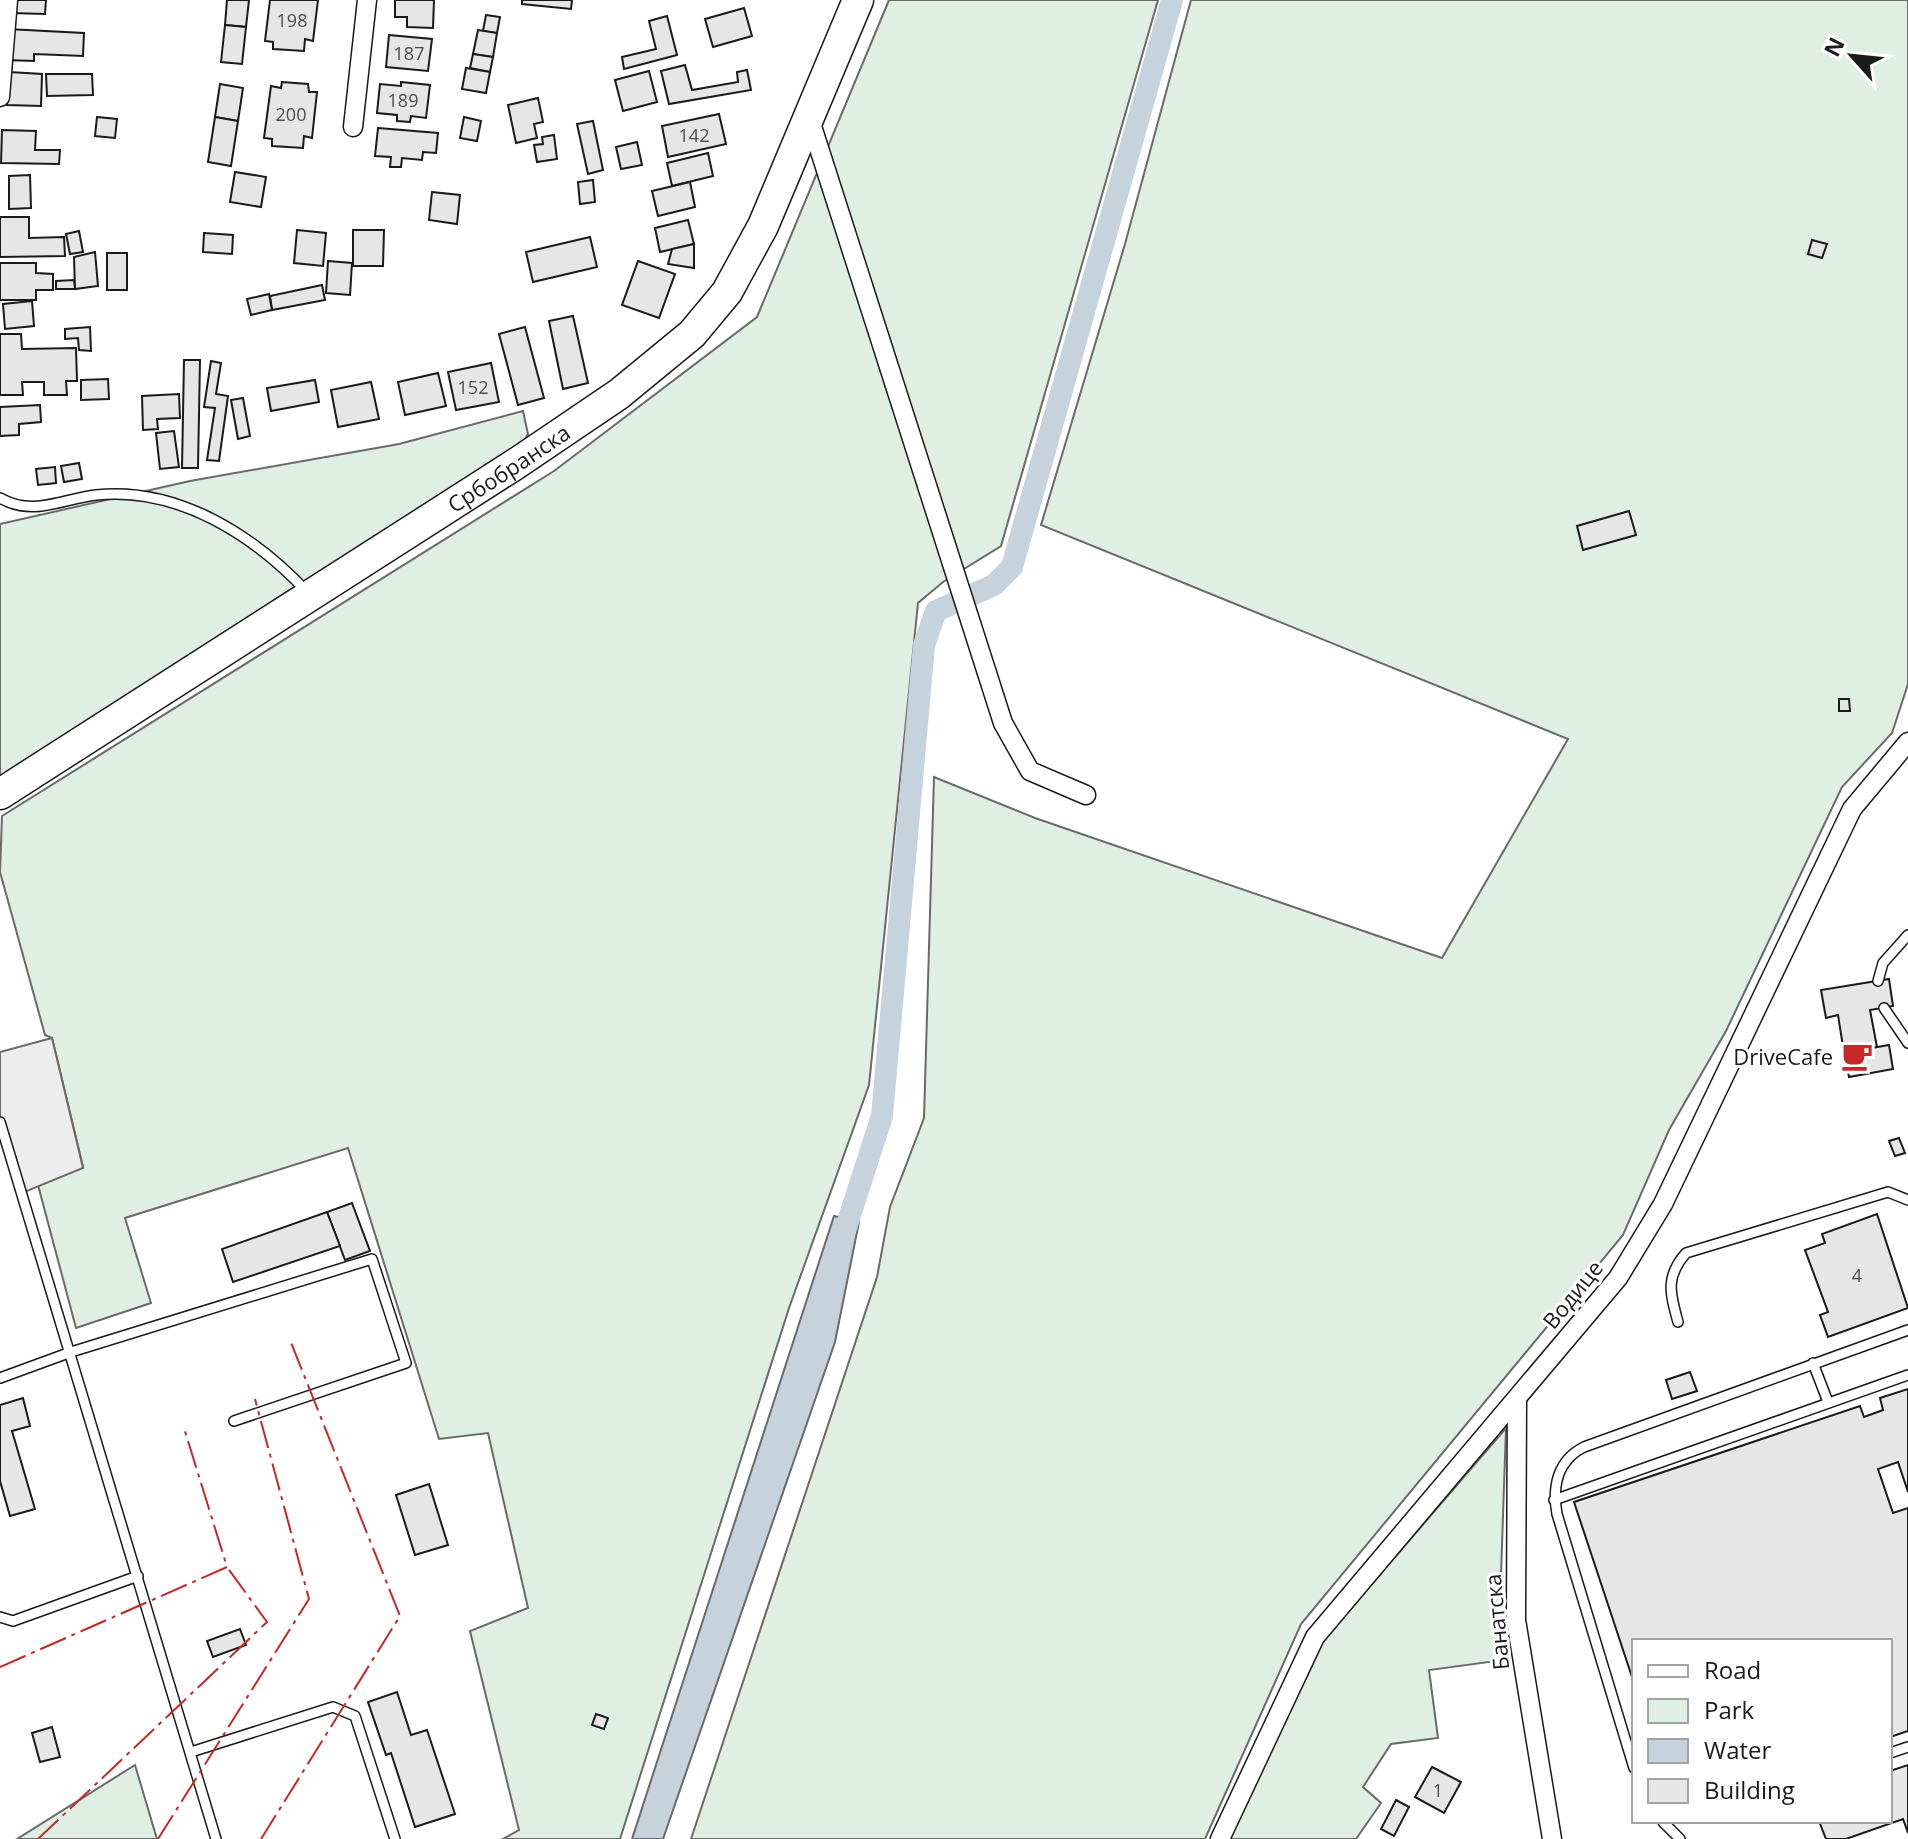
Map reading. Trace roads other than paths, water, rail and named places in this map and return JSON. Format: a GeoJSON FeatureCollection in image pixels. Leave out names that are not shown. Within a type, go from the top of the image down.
{"type":"FeatureCollection","features":[{"type":"Feature","properties":{"kind":"main road","name":"Србобранска"},"geometry":{"type":"LineString","coordinates":[[0,794],[619,394],[692,334],[727,292],[763,226],[858,0]]}},
{"type":"Feature","properties":{"kind":"street"},"geometry":{"type":"LineString","coordinates":[[0,97],[8,0]]}},
{"type":"Feature","properties":{"kind":"street"},"geometry":{"type":"LineString","coordinates":[[353,127],[367,0]]}},
{"type":"Feature","properties":{"kind":"street"},"geometry":{"type":"LineString","coordinates":[[809,117],[1003,723],[1030,771],[1086,795]]}},
{"type":"Feature","properties":{"kind":"street","name":"Водице"},"geometry":{"type":"LineString","coordinates":[[1220,1839],[1315,1637],[1618,1278],[1663,1204],[1852,809],[1908,742]]}},
{"type":"Feature","properties":{"kind":"street","name":"Банатска"},"geometry":{"type":"LineString","coordinates":[[1517,1399],[1516,1620],[1552,1839]]}},
{"type":"Feature","properties":{"kind":"lane"},"geometry":{"type":"LineString","coordinates":[[0,498],[14,505],[39,507],[96,495],[130,495],[190,509],[222,524],[261,550],[311,595]]}},
{"type":"Feature","properties":{"kind":"lane"},"geometry":{"type":"LineString","coordinates":[[1878,981],[1883,963],[1908,935]]}},
{"type":"Feature","properties":{"kind":"lane"},"geometry":{"type":"LineString","coordinates":[[1884,1008],[1908,1043]]}},
{"type":"Feature","properties":{"kind":"lane"},"geometry":{"type":"LineString","coordinates":[[0,1122],[4,1145],[71,1352],[216,1839]]}},
{"type":"Feature","properties":{"kind":"lane"},"geometry":{"type":"LineString","coordinates":[[1678,1322],[1668,1287],[1676,1266],[1686,1253],[1888,1192],[1908,1200]]}},
{"type":"Feature","properties":{"kind":"lane"},"geometry":{"type":"LineString","coordinates":[[0,1378],[71,1352],[372,1259],[406,1363],[234,1421]]}},
{"type":"Feature","properties":{"kind":"lane"},"geometry":{"type":"LineString","coordinates":[[1632,1761],[1554,1500],[1558,1476],[1575,1451],[1908,1330]]}},
{"type":"Feature","properties":{"kind":"lane"},"geometry":{"type":"LineString","coordinates":[[1813,1363],[1828,1402]]}},
{"type":"Feature","properties":{"kind":"lane"},"geometry":{"type":"LineString","coordinates":[[1554,1500],[1908,1375]]}},
{"type":"Feature","properties":{"kind":"lane"},"geometry":{"type":"LineString","coordinates":[[0,1627],[138,1576]]}},
{"type":"Feature","properties":{"kind":"lane"},"geometry":{"type":"LineString","coordinates":[[0,1617],[13,1621]]}},
{"type":"Feature","properties":{"kind":"lane"},"geometry":{"type":"LineString","coordinates":[[191,1752],[333,1707],[347,1710],[355,1716],[395,1839]]}},
{"type":"Feature","properties":{"kind":"lane"},"geometry":{"type":"LineString","coordinates":[[1663,1823],[1680,1839]]}},
{"type":"Feature","properties":{"kind":"water"},"geometry":{"type":"Polygon","coordinates":[[[834,1216],[859,1222],[835,1342],[663,1839],[632,1839],[834,1216]]]}},
{"type":"Feature","properties":{"kind":"waterway"},"geometry":{"type":"LineString","coordinates":[[840,1246],[882,1116],[924,645],[936,611],[994,585],[1012,567],[1172,0]]}},
{"type":"Feature","properties":{"kind":"place","name":"DriveCafe"},"geometry":{"type":"Point","coordinates":[1857,1056]}}]}
